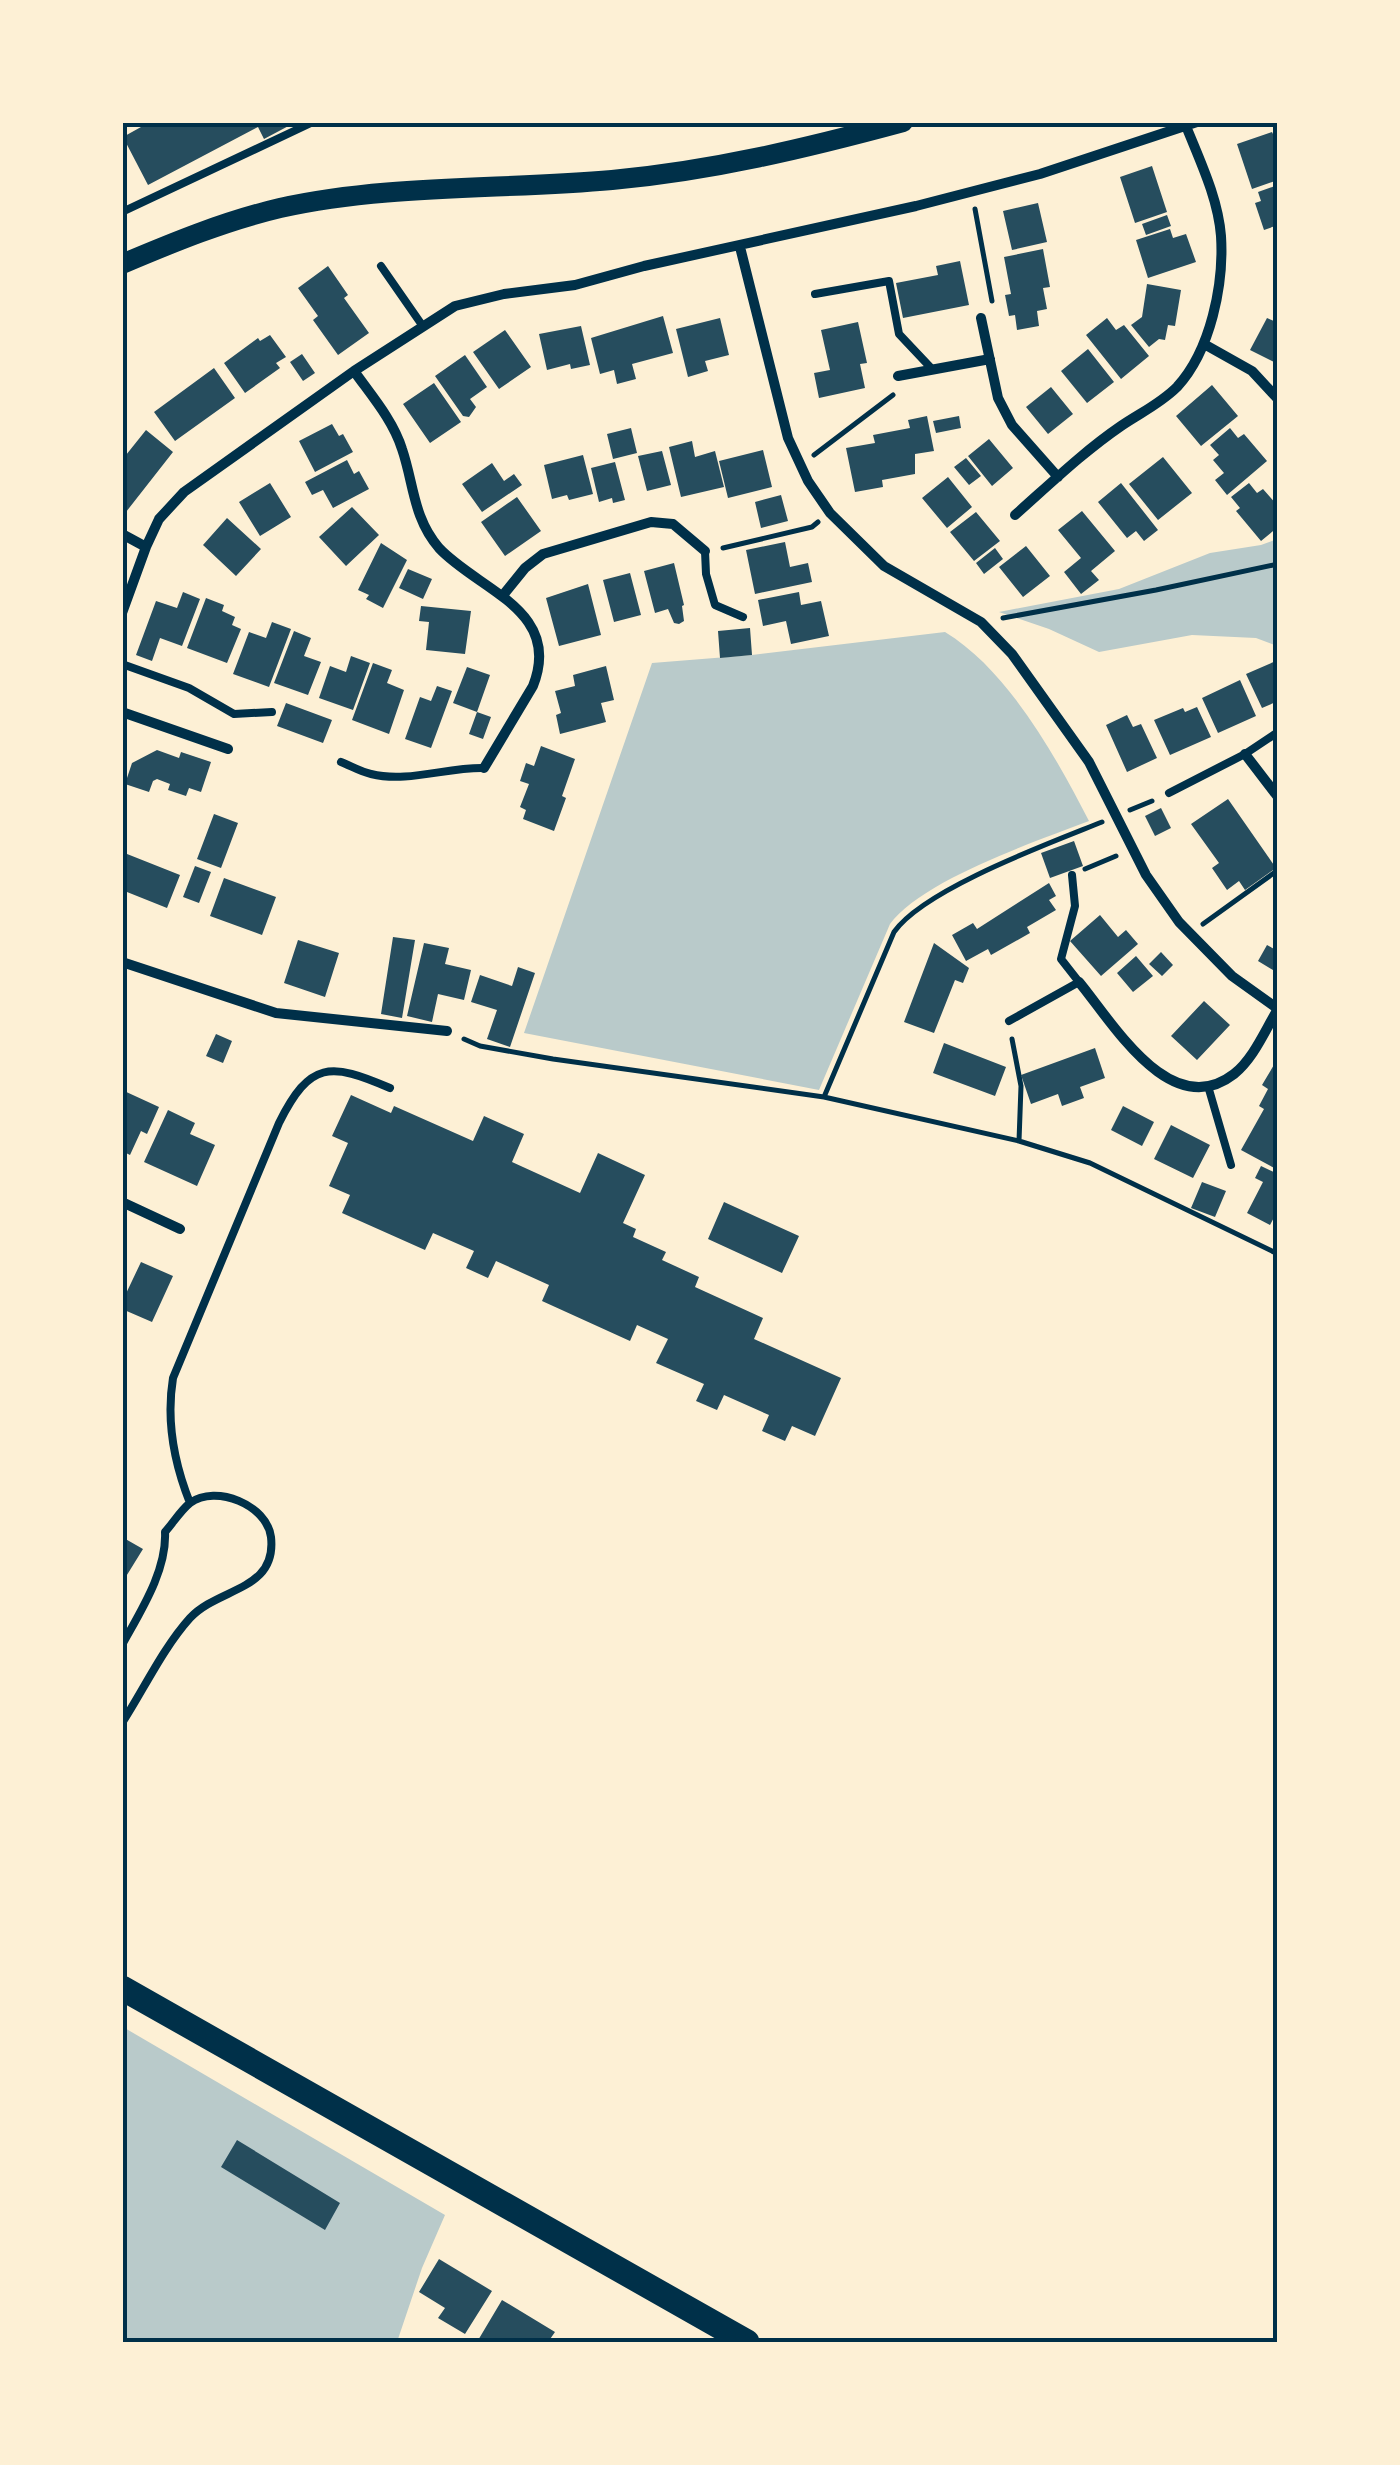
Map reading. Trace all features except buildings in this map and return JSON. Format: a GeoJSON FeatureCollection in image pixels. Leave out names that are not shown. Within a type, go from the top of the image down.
{"type":"FeatureCollection","features":[{"type":"Feature","properties":{"kind":"main road"},"geometry":{"type":"LineString","coordinates":[[122,264],[203,230],[280,208],[365,195],[612,180],[695,170],[798,150],[900,123]]}},
{"type":"Feature","properties":{"kind":"main road"},"geometry":{"type":"LineString","coordinates":[[122,1988],[747,2342]]}},
{"type":"Feature","properties":{"kind":"street"},"geometry":{"type":"LineString","coordinates":[[122,613],[159,519],[184,492],[354,371],[455,306],[576,285],[972,191],[1040,174],[1192,124],[1221,234],[1220,275],[1204,344],[1178,385],[1015,515]]}},
{"type":"Feature","properties":{"kind":"street"},"geometry":{"type":"LineString","coordinates":[[740,247],[788,438],[830,512],[884,566],[981,622],[1012,654],[1089,762],[1146,875],[1190,934],[1232,976],[1278,1009],[1233,1075],[1208,1086],[1178,1085],[1146,1063],[1080,982]]}},
{"type":"Feature","properties":{"kind":"street"},"geometry":{"type":"LineString","coordinates":[[981,318],[998,398],[1012,425],[1058,477]]}},
{"type":"Feature","properties":{"kind":"street"},"geometry":{"type":"LineString","coordinates":[[1204,344],[1252,371],[1278,399]]}},
{"type":"Feature","properties":{"kind":"street"},"geometry":{"type":"LineString","coordinates":[[898,376],[990,358]]}},
{"type":"Feature","properties":{"kind":"street"},"geometry":{"type":"LineString","coordinates":[[354,371],[397,435],[423,526],[456,564],[504,594],[517,607],[537,642],[538,674],[484,768]]}},
{"type":"Feature","properties":{"kind":"street"},"geometry":{"type":"LineString","coordinates":[[504,594],[525,568],[543,554],[650,522],[672,524],[705,552]]}},
{"type":"Feature","properties":{"kind":"street"},"geometry":{"type":"LineString","coordinates":[[122,534],[146,547]]}},
{"type":"Feature","properties":{"kind":"street"},"geometry":{"type":"LineString","coordinates":[[122,712],[228,749]]}},
{"type":"Feature","properties":{"kind":"street"},"geometry":{"type":"LineString","coordinates":[[1246,754],[1278,797]]}},
{"type":"Feature","properties":{"kind":"street"},"geometry":{"type":"LineString","coordinates":[[122,962],[276,1013],[447,1031]]}},
{"type":"Feature","properties":{"kind":"street"},"geometry":{"type":"LineString","coordinates":[[122,1202],[180,1229]]}},
{"type":"Feature","properties":{"kind":"lane"},"geometry":{"type":"LineString","coordinates":[[122,212],[312,122]]}},
{"type":"Feature","properties":{"kind":"lane"},"geometry":{"type":"LineString","coordinates":[[381,266],[422,325]]}},
{"type":"Feature","properties":{"kind":"lane"},"geometry":{"type":"LineString","coordinates":[[815,294],[889,280],[900,334],[932,370]]}},
{"type":"Feature","properties":{"kind":"lane"},"geometry":{"type":"LineString","coordinates":[[705,552],[706,574],[715,605],[743,617]]}},
{"type":"Feature","properties":{"kind":"lane"},"geometry":{"type":"LineString","coordinates":[[122,664],[198,692],[234,714],[272,712]]}},
{"type":"Feature","properties":{"kind":"lane"},"geometry":{"type":"LineString","coordinates":[[1169,793],[1246,754],[1278,732]]}},
{"type":"Feature","properties":{"kind":"lane"},"geometry":{"type":"LineString","coordinates":[[341,762],[385,776],[422,775],[459,767],[484,768]]}},
{"type":"Feature","properties":{"kind":"lane"},"geometry":{"type":"LineString","coordinates":[[1009,1021],[1080,982],[1062,959],[1075,906],[1072,875]]}},
{"type":"Feature","properties":{"kind":"lane"},"geometry":{"type":"LineString","coordinates":[[190,1503],[173,1442],[168,1407],[172,1378],[278,1123],[294,1091],[318,1074],[348,1070],[390,1088]]}},
{"type":"Feature","properties":{"kind":"lane"},"geometry":{"type":"LineString","coordinates":[[1208,1086],[1232,1165]]}},
{"type":"Feature","properties":{"kind":"lane"},"geometry":{"type":"LineString","coordinates":[[122,1645],[144,1607],[166,1548],[165,1532],[190,1503],[202,1497],[226,1496],[256,1509],[271,1535],[265,1570],[244,1588],[209,1601],[189,1619],[122,1723]]}},
{"type":"Feature","properties":{"kind":"path"},"geometry":{"type":"LineString","coordinates":[[972,191],[994,315],[981,318]]}},
{"type":"Feature","properties":{"kind":"path"},"geometry":{"type":"LineString","coordinates":[[801,465],[900,389],[898,376]]}},
{"type":"Feature","properties":{"kind":"path"},"geometry":{"type":"LineString","coordinates":[[705,552],[812,527],[830,512]]}},
{"type":"Feature","properties":{"kind":"path"},"geometry":{"type":"LineString","coordinates":[[981,622],[1278,564]]}},
{"type":"Feature","properties":{"kind":"path"},"geometry":{"type":"LineString","coordinates":[[824,1097],[902,920],[1005,862],[1169,793]]}},
{"type":"Feature","properties":{"kind":"path"},"geometry":{"type":"LineString","coordinates":[[1072,875],[1133,848]]}},
{"type":"Feature","properties":{"kind":"path"},"geometry":{"type":"LineString","coordinates":[[1190,934],[1278,870]]}},
{"type":"Feature","properties":{"kind":"path"},"geometry":{"type":"LineString","coordinates":[[1009,1021],[1020,1086],[1018,1142]]}},
{"type":"Feature","properties":{"kind":"path"},"geometry":{"type":"LineString","coordinates":[[447,1031],[480,1046],[824,1097],[1018,1142],[1090,1162],[1278,1254]]}},
{"type":"Feature","properties":{"kind":"shaded area"},"geometry":{"type":"Polygon","coordinates":[[[1277,539],[1277,646],[1256,638],[1192,635],[1099,652],[999,612],[1119,589],[1210,553],[1277,539]]]}},
{"type":"Feature","properties":{"kind":"shaded area"},"geometry":{"type":"Polygon","coordinates":[[[945,632],[968,648],[1010,692],[1046,743],[1089,821],[953,877],[906,908],[890,924],[819,1090],[524,1033],[652,663],[945,632]]]}},
{"type":"Feature","properties":{"kind":"shaded area"},"geometry":{"type":"Polygon","coordinates":[[[123,2027],[445,2215],[397,2342],[123,2342],[123,2027]]]}}]}
